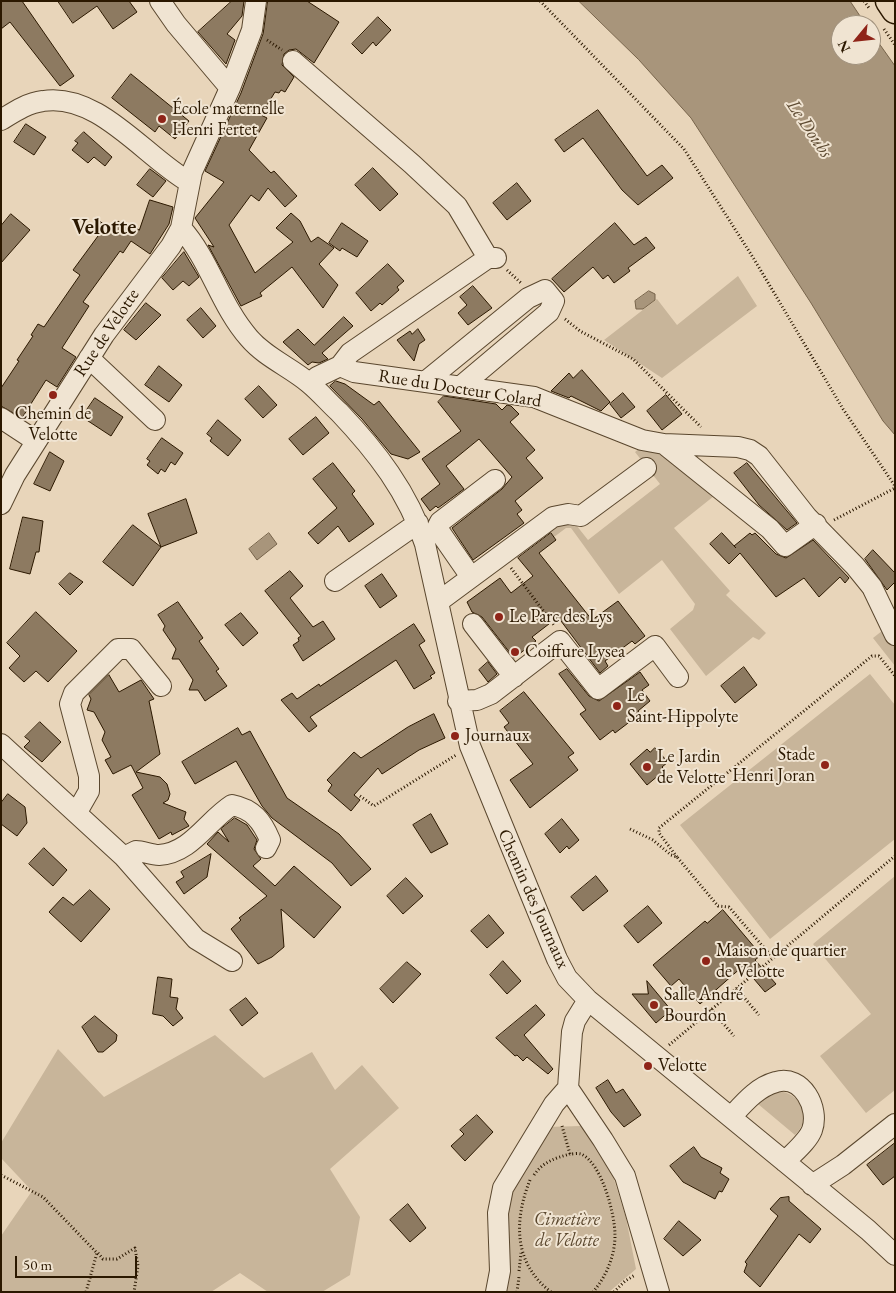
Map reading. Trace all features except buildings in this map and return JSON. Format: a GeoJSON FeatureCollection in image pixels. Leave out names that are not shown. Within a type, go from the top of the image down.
{"type":"FeatureCollection","features":[{"type":"Feature","properties":{"kind":"main road"},"geometry":{"type":"LineString","coordinates":[[889,1],[895,10]]}},
{"type":"Feature","properties":{"kind":"street"},"geometry":{"type":"LineString","coordinates":[[160,1],[176,24],[230,88]]}},
{"type":"Feature","properties":{"kind":"street"},"geometry":{"type":"LineString","coordinates":[[181,228],[192,172],[230,88],[252,30],[256,1]]}},
{"type":"Feature","properties":{"kind":"street"},"geometry":{"type":"LineString","coordinates":[[293,61],[412,164],[456,206],[492,258],[350,353],[340,366],[317,377],[310,383]]}},
{"type":"Feature","properties":{"kind":"street"},"geometry":{"type":"LineString","coordinates":[[1,120],[25,106],[43,101],[56,100],[80,105],[100,115],[189,182]]}},
{"type":"Feature","properties":{"kind":"street","name":"Rue de Velotte"},"geometry":{"type":"LineString","coordinates":[[1,504],[15,475],[89,358],[123,306],[171,246],[181,228]]}},
{"type":"Feature","properties":{"kind":"street","name":"Chemin des Journaux"},"geometry":{"type":"LineString","coordinates":[[181,228],[195,247],[233,316],[249,339],[310,383],[370,446],[404,495],[418,522],[438,602],[458,701],[470,746],[557,959],[567,978],[588,1000],[868,1230],[895,1255]]}},
{"type":"Feature","properties":{"kind":"street"},"geometry":{"type":"LineString","coordinates":[[425,382],[535,294],[545,290],[554,301],[551,308],[460,386]]}},
{"type":"Feature","properties":{"kind":"street"},"geometry":{"type":"LineString","coordinates":[[89,358],[155,420]]}},
{"type":"Feature","properties":{"kind":"street","name":"Rue du Docteur Colard"},"geometry":{"type":"LineString","coordinates":[[340,366],[354,372],[534,397],[642,440],[664,444],[716,445],[750,450],[759,456],[807,517],[818,526],[872,587],[895,636]]}},
{"type":"Feature","properties":{"kind":"street"},"geometry":{"type":"LineString","coordinates":[[1,418],[36,441]]}},
{"type":"Feature","properties":{"kind":"street","name":"Rue du Docteur Colard"},"geometry":{"type":"LineString","coordinates":[[664,444],[770,529],[785,546],[818,526]]}},
{"type":"Feature","properties":{"kind":"street"},"geometry":{"type":"LineString","coordinates":[[438,602],[553,517],[568,514],[581,516],[646,468]]}},
{"type":"Feature","properties":{"kind":"street"},"geometry":{"type":"LineString","coordinates":[[471,577],[437,528],[440,522],[495,480]]}},
{"type":"Feature","properties":{"kind":"street"},"geometry":{"type":"LineString","coordinates":[[335,581],[418,522]]}},
{"type":"Feature","properties":{"kind":"street"},"geometry":{"type":"LineString","coordinates":[[473,624],[514,676]]}},
{"type":"Feature","properties":{"kind":"street"},"geometry":{"type":"LineString","coordinates":[[458,701],[477,700],[491,694],[560,641],[598,689],[655,646],[678,677]]}},
{"type":"Feature","properties":{"kind":"street"},"geometry":{"type":"LineString","coordinates":[[78,812],[89,791],[89,776],[70,704],[74,694],[118,649],[130,649],[161,686]]}},
{"type":"Feature","properties":{"kind":"street"},"geometry":{"type":"LineString","coordinates":[[1,744],[78,812],[124,857],[196,939],[232,961]]}},
{"type":"Feature","properties":{"kind":"street"},"geometry":{"type":"LineString","coordinates":[[124,857],[136,851],[157,855],[172,853],[189,844],[220,813],[232,806],[243,807],[255,813],[270,840],[266,848]]}},
{"type":"Feature","properties":{"kind":"street"},"geometry":{"type":"LineString","coordinates":[[496,1292],[500,1271],[498,1213],[503,1188],[554,1104],[568,1088],[572,1032],[575,1021],[588,1000]]}},
{"type":"Feature","properties":{"kind":"street"},"geometry":{"type":"LineString","coordinates":[[731,1117],[756,1092],[766,1086],[777,1082],[789,1081],[799,1087],[812,1104],[814,1122],[811,1132],[785,1162]]}},
{"type":"Feature","properties":{"kind":"street"},"geometry":{"type":"LineString","coordinates":[[568,1088],[603,1140],[624,1176],[659,1292]]}},
{"type":"Feature","properties":{"kind":"street"},"geometry":{"type":"LineString","coordinates":[[812,1185],[843,1165],[895,1124]]}},
{"type":"Feature","properties":{"kind":"path"},"geometry":{"type":"LineString","coordinates":[[540,1],[684,150],[754,259],[843,409],[895,487],[818,526]]}},
{"type":"Feature","properties":{"kind":"path"},"geometry":{"type":"LineString","coordinates":[[252,30],[288,54],[293,61]]}},
{"type":"Feature","properties":{"kind":"path"},"geometry":{"type":"LineString","coordinates":[[492,258],[535,294]]}},
{"type":"Feature","properties":{"kind":"path"},"geometry":{"type":"LineString","coordinates":[[551,308],[580,331],[633,359],[690,414],[716,445]]}},
{"type":"Feature","properties":{"kind":"path"},"geometry":{"type":"LineString","coordinates":[[502,556],[559,632],[560,641]]}},
{"type":"Feature","properties":{"kind":"path"},"geometry":{"type":"LineString","coordinates":[[772,957],[728,907],[718,906],[677,857],[659,833],[659,828],[872,656],[880,656],[895,676]]}},
{"type":"Feature","properties":{"kind":"path"},"geometry":{"type":"LineString","coordinates":[[360,796],[374,806],[470,746]]}},
{"type":"Feature","properties":{"kind":"path"},"geometry":{"type":"LineString","coordinates":[[630,829],[653,840],[671,855],[677,857]]}},
{"type":"Feature","properties":{"kind":"path"},"geometry":{"type":"LineString","coordinates":[[656,1056],[895,856]]}},
{"type":"Feature","properties":{"kind":"path"},"geometry":{"type":"LineString","coordinates":[[736,988],[760,1015]]}},
{"type":"Feature","properties":{"kind":"path"},"geometry":{"type":"LineString","coordinates":[[711,1009],[734,1036]]}},
{"type":"Feature","properties":{"kind":"path"},"geometry":{"type":"LineString","coordinates":[[562,1121],[570,1154]]}},
{"type":"Feature","properties":{"kind":"path"},"geometry":{"type":"LineString","coordinates":[[551,1292],[536,1277],[521,1252],[520,1216],[523,1197],[531,1179],[540,1166],[552,1159],[570,1154],[582,1154],[594,1166],[606,1189],[611,1209],[615,1236],[611,1260],[604,1278],[592,1291]]}},
{"type":"Feature","properties":{"kind":"path"},"geometry":{"type":"LineString","coordinates":[[1,1175],[43,1197],[103,1259],[111,1260],[135,1248],[138,1266],[134,1292]]}},
{"type":"Feature","properties":{"kind":"path"},"geometry":{"type":"LineString","coordinates":[[86,1292],[97,1253]]}},
{"type":"Feature","properties":{"kind":"path"},"geometry":{"type":"LineString","coordinates":[[614,1292],[625,1281],[652,1269]]}},
{"type":"Feature","properties":{"kind":"green space"},"geometry":{"type":"Polygon","coordinates":[[[738,276],[757,306],[662,378],[604,340],[657,299],[677,325],[738,276]]]}},
{"type":"Feature","properties":{"kind":"green space"},"geometry":{"type":"Polygon","coordinates":[[[641,447],[663,455],[714,496],[674,528],[730,591],[726,595],[766,633],[759,640],[753,637],[706,676],[670,629],[693,610],[695,604],[662,560],[619,594],[571,528],[566,528],[554,537],[548,530],[563,520],[573,521],[588,540],[660,484],[635,452],[641,447]]]}},
{"type":"Feature","properties":{"kind":"green space"},"geometry":{"type":"Polygon","coordinates":[[[887,627],[895,648],[895,666],[873,638],[887,627]]]}},
{"type":"Feature","properties":{"kind":"green space","name":"Stade Henri Joran"},"geometry":{"type":"Polygon","coordinates":[[[870,674],[895,705],[895,839],[770,939],[680,825],[870,674]]]}},
{"type":"Feature","properties":{"kind":"green space"},"geometry":{"type":"Polygon","coordinates":[[[895,876],[895,1090],[866,1113],[820,1056],[871,1014],[813,944],[895,876]]]}},
{"type":"Feature","properties":{"kind":"green space"},"geometry":{"type":"Polygon","coordinates":[[[215,1035],[264,1078],[312,1052],[335,1090],[362,1065],[399,1108],[330,1169],[360,1217],[350,1275],[322,1292],[268,1292],[240,1273],[211,1292],[1,1292],[1,1236],[32,1191],[1,1158],[1,1143],[58,1049],[104,1097],[215,1035]]]}},
{"type":"Feature","properties":{"kind":"green space"},"geometry":{"type":"Polygon","coordinates":[[[777,1091],[785,1092],[792,1096],[802,1107],[803,1121],[795,1135],[758,1104],[763,1098],[777,1091]]]}},
{"type":"Feature","properties":{"kind":"green space","name":"Cimetière de Velotte"},"geometry":{"type":"Polygon","coordinates":[[[581,1126],[613,1176],[626,1218],[636,1269],[609,1292],[505,1292],[506,1216],[510,1192],[546,1127],[581,1126]]]}},
{"type":"Feature","properties":{"kind":"water","name":"Le Doubs"},"geometry":{"type":"Polygon","coordinates":[[[579,1],[850,1],[859,15],[831,15],[831,65],[881,65],[881,46],[895,66],[895,435],[883,421],[811,303],[691,118],[639,60],[579,1]]]}},
{"type":"Feature","properties":{"kind":"water"},"geometry":{"type":"Polygon","coordinates":[[[649,291],[655,294],[655,300],[643,309],[636,309],[635,301],[649,291]]]}},
{"type":"Feature","properties":{"kind":"water"},"geometry":{"type":"Polygon","coordinates":[[[269,533],[277,544],[257,560],[249,549],[269,533]]]}},
{"type":"Feature","properties":{"kind":"place","name":"École maternelle Henri Fertet"},"geometry":{"type":"Point","coordinates":[162,119]}},
{"type":"Feature","properties":{"kind":"place","name":"Chemin de Velotte"},"geometry":{"type":"Point","coordinates":[53,395]}},
{"type":"Feature","properties":{"kind":"place","name":"Le Parc des Lys"},"geometry":{"type":"Point","coordinates":[499,617]}},
{"type":"Feature","properties":{"kind":"place","name":"Coiffure Lysea"},"geometry":{"type":"Point","coordinates":[515,652]}},
{"type":"Feature","properties":{"kind":"place","name":"Le Saint-Hippolyte"},"geometry":{"type":"Point","coordinates":[617,706]}},
{"type":"Feature","properties":{"kind":"place","name":"Journaux"},"geometry":{"type":"Point","coordinates":[455,736]}},
{"type":"Feature","properties":{"kind":"place","name":"Stade Henri Joran"},"geometry":{"type":"Point","coordinates":[825,765]}},
{"type":"Feature","properties":{"kind":"place","name":"Le Jardin de Velotte"},"geometry":{"type":"Point","coordinates":[647,767]}},
{"type":"Feature","properties":{"kind":"place","name":"Maison de quartier de Velotte"},"geometry":{"type":"Point","coordinates":[706,961]}},
{"type":"Feature","properties":{"kind":"place","name":"Salle André Bourdon"},"geometry":{"type":"Point","coordinates":[654,1005]}},
{"type":"Feature","properties":{"kind":"place","name":"Velotte"},"geometry":{"type":"Point","coordinates":[648,1066]}},
{"type":"Feature","properties":{"kind":"district","name":"Velotte"},"geometry":{"type":"Point","coordinates":[104,228]}}]}
